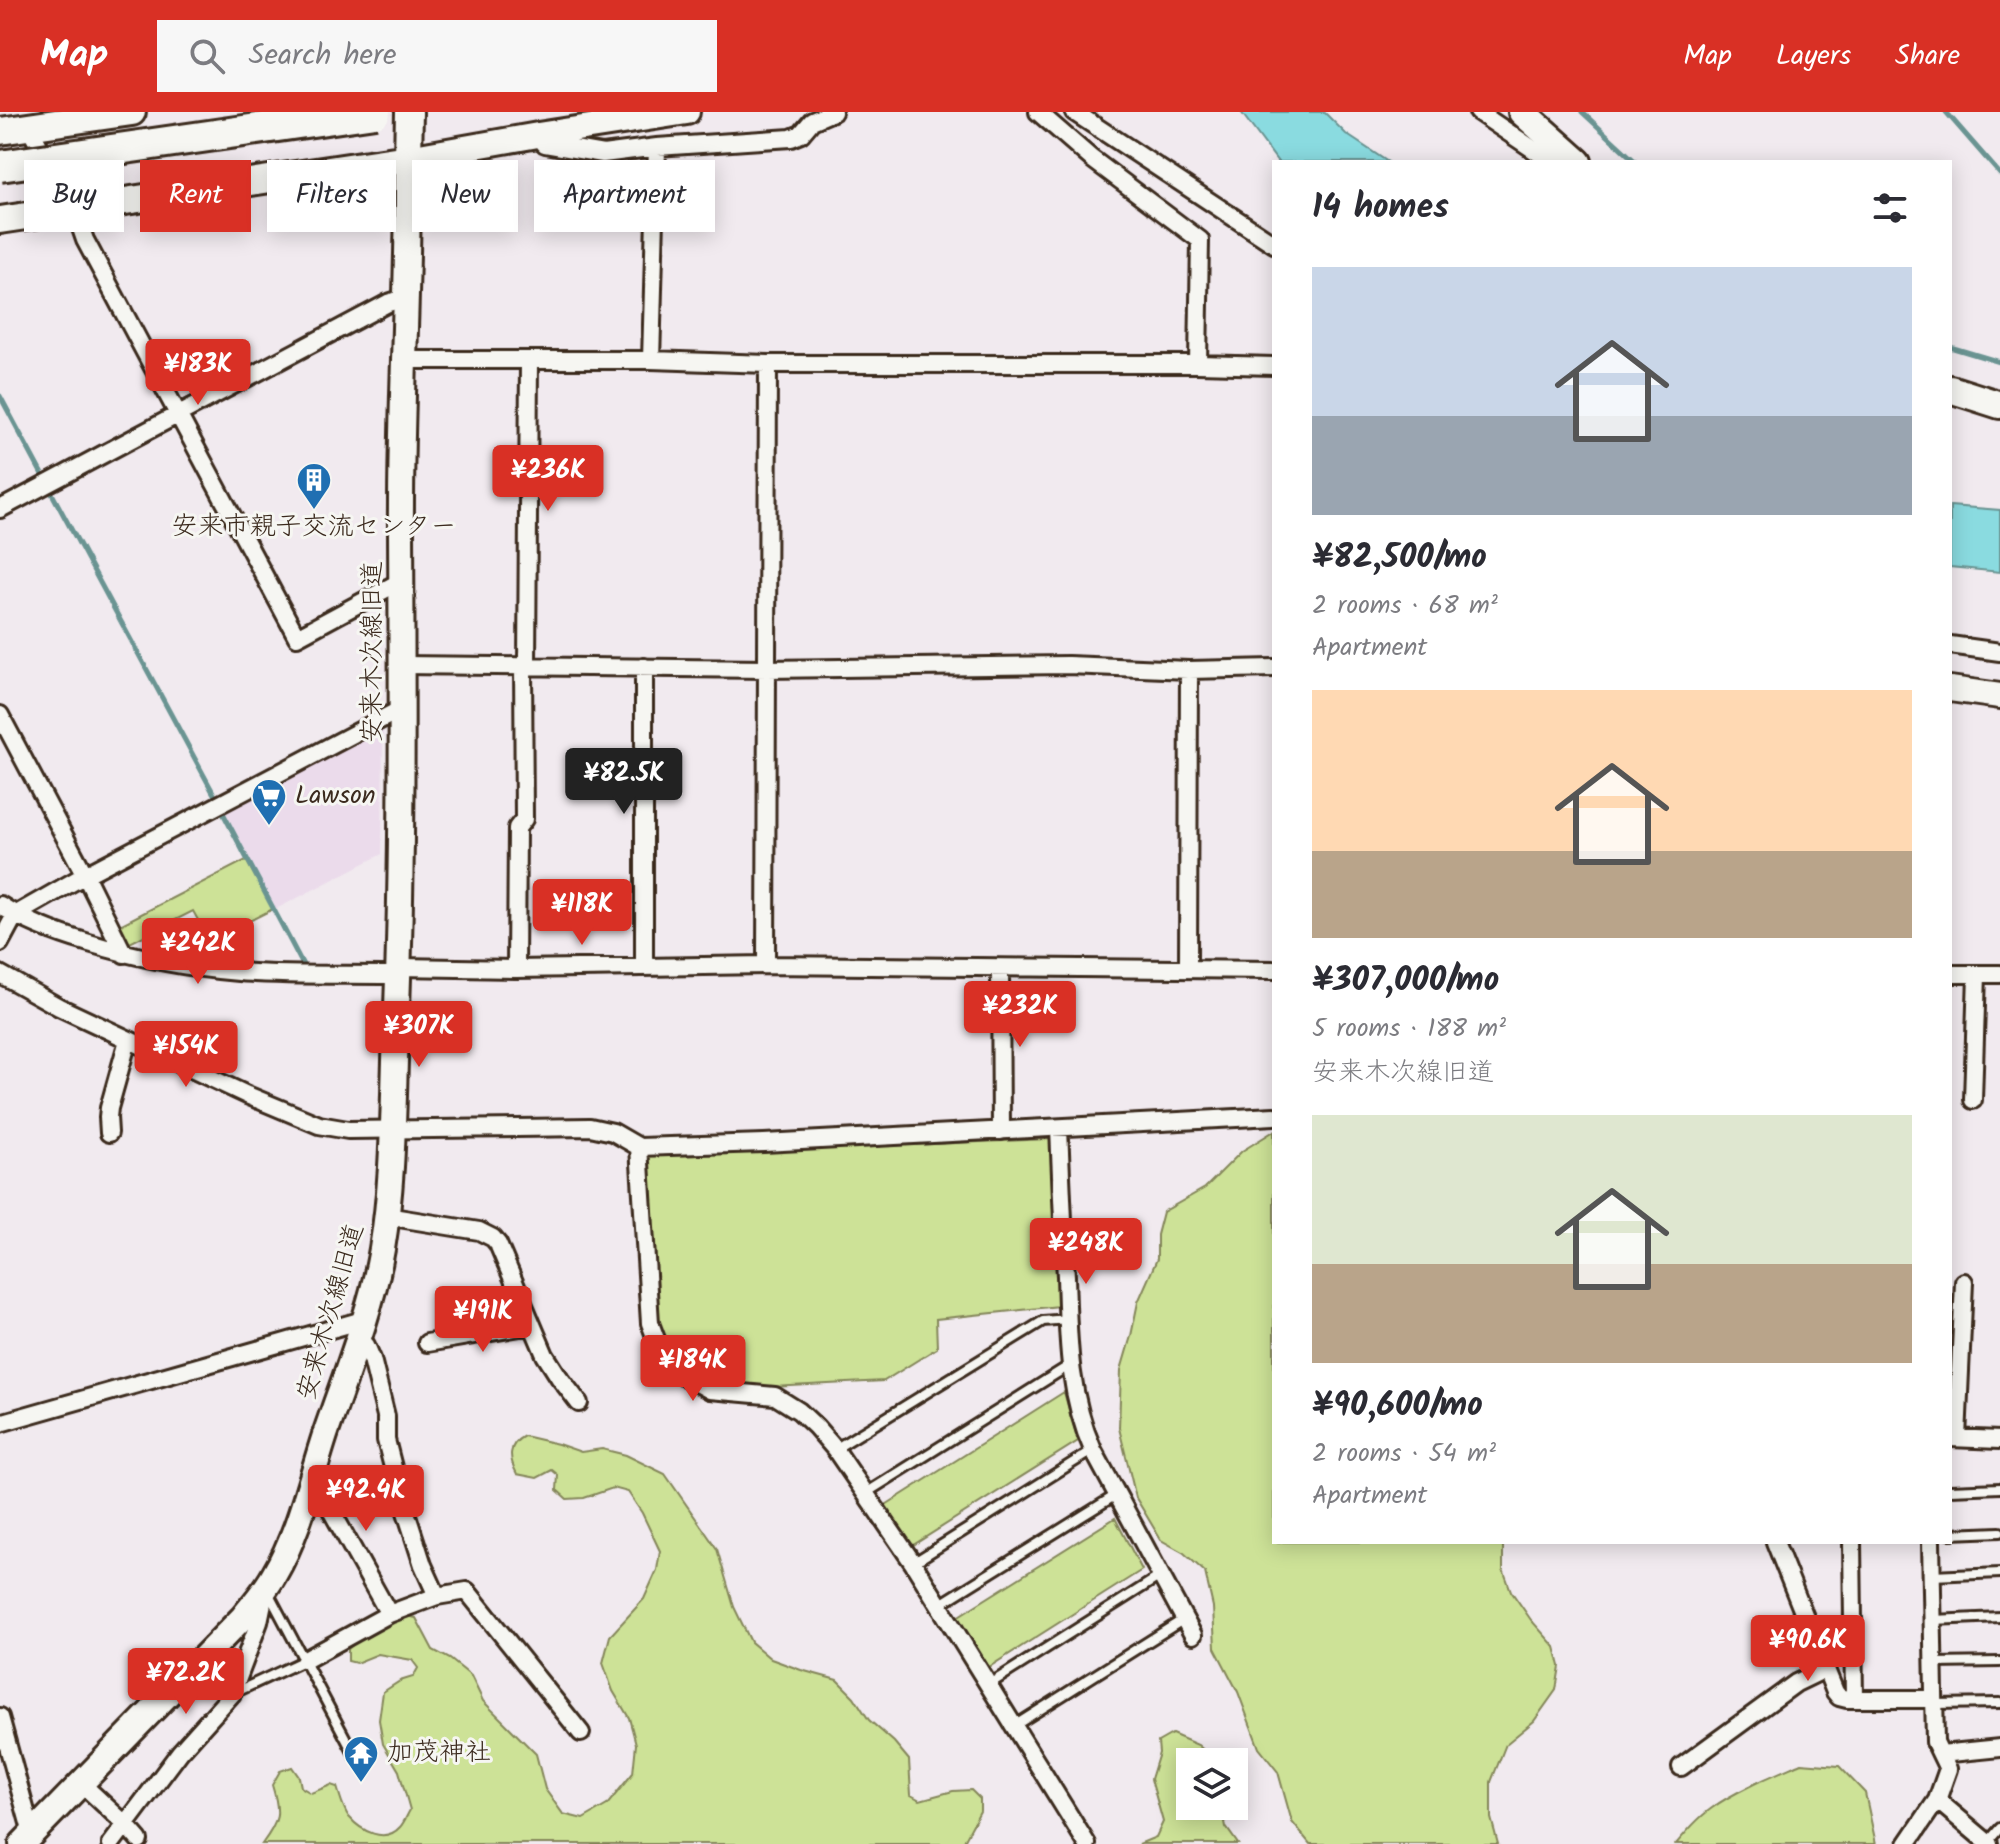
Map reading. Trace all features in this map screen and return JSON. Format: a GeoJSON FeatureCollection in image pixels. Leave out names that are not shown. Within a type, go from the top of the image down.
{"type":"FeatureCollection","features":[{"type":"Feature","properties":{"kind":"highway"},"geometry":{"type":"LineString","coordinates":[[0,155],[308,112]]}},
{"type":"Feature","properties":{"kind":"highway"},"geometry":{"type":"LineString","coordinates":[[0,166],[375,112]]}},
{"type":"Feature","properties":{"kind":"main road"},"geometry":{"type":"LineString","coordinates":[[0,131],[132,112]]}},
{"type":"Feature","properties":{"kind":"main road"},"geometry":{"type":"LineString","coordinates":[[124,201],[408,158],[409,112]]}},
{"type":"Feature","properties":{"kind":"main road"},"geometry":{"type":"LineString","coordinates":[[1522,112],[1576,160]]}},
{"type":"Feature","properties":{"kind":"main road"},"geometry":{"type":"LineString","coordinates":[[0,220],[24,216]]}},
{"type":"Feature","properties":{"kind":"main road"},"geometry":{"type":"LineString","coordinates":[[1952,390],[2000,405]]}},
{"type":"Feature","properties":{"kind":"street"},"geometry":{"type":"LineString","coordinates":[[408,158],[687,112]]}},
{"type":"Feature","properties":{"kind":"street"},"geometry":{"type":"LineString","coordinates":[[538,135],[545,144],[603,154],[791,138],[801,134],[812,121],[833,112]]}},
{"type":"Feature","properties":{"kind":"street"},"geometry":{"type":"LineString","coordinates":[[1038,112],[1092,159],[1200,240],[1198,364]]}},
{"type":"Feature","properties":{"kind":"street"},"geometry":{"type":"LineString","coordinates":[[1074,112],[1272,243]]}},
{"type":"Feature","properties":{"kind":"street"},"geometry":{"type":"LineString","coordinates":[[1478,112],[1549,160]]}},
{"type":"Feature","properties":{"kind":"street"},"geometry":{"type":"LineString","coordinates":[[28,126],[47,160]]}},
{"type":"Feature","properties":{"kind":"street"},"geometry":{"type":"LineString","coordinates":[[651,360],[657,147]]}},
{"type":"Feature","properties":{"kind":"street","name":"安来木次線旧道"},"geometry":{"type":"LineString","coordinates":[[27,1839],[237,1623],[266,1588],[288,1550],[360,1330],[382,1252],[392,1130],[398,971],[403,360],[409,235],[408,158]]}},
{"type":"Feature","properties":{"kind":"street"},"geometry":{"type":"LineString","coordinates":[[82,232],[297,637],[401,581]]}},
{"type":"Feature","properties":{"kind":"street"},"geometry":{"type":"LineString","coordinates":[[0,509],[388,303],[407,297]]}},
{"type":"Feature","properties":{"kind":"street"},"geometry":{"type":"LineString","coordinates":[[403,360],[1272,366]]}},
{"type":"Feature","properties":{"kind":"street"},"geometry":{"type":"LineString","coordinates":[[516,969],[517,828],[524,819],[529,360]]}},
{"type":"Feature","properties":{"kind":"street"},"geometry":{"type":"LineString","coordinates":[[766,965],[768,364]]}},
{"type":"Feature","properties":{"kind":"street"},"geometry":{"type":"LineString","coordinates":[[1952,645],[2000,652]]}},
{"type":"Feature","properties":{"kind":"street"},"geometry":{"type":"LineString","coordinates":[[401,665],[766,669],[1068,665],[1189,670],[1272,668]]}},
{"type":"Feature","properties":{"kind":"street"},"geometry":{"type":"LineString","coordinates":[[644,667],[644,966]]}},
{"type":"Feature","properties":{"kind":"street"},"geometry":{"type":"LineString","coordinates":[[1188,968],[1189,670]]}},
{"type":"Feature","properties":{"kind":"street"},"geometry":{"type":"LineString","coordinates":[[1952,689],[2000,696]]}},
{"type":"Feature","properties":{"kind":"street"},"geometry":{"type":"LineString","coordinates":[[0,943],[15,915],[401,709]]}},
{"type":"Feature","properties":{"kind":"street"},"geometry":{"type":"LineString","coordinates":[[0,715],[124,954]]}},
{"type":"Feature","properties":{"kind":"street"},"geometry":{"type":"LineString","coordinates":[[0,905],[56,933],[124,954],[239,972],[766,965],[1272,970]]}},
{"type":"Feature","properties":{"kind":"street"},"geometry":{"type":"LineString","coordinates":[[1000,968],[1001,1131]]}},
{"type":"Feature","properties":{"kind":"street"},"geometry":{"type":"LineString","coordinates":[[0,974],[59,1007],[247,1095],[319,1125],[348,1130],[590,1127],[613,1132],[639,1147],[1272,1116]]}},
{"type":"Feature","properties":{"kind":"street"},"geometry":{"type":"LineString","coordinates":[[1952,974],[2000,974]]}},
{"type":"Feature","properties":{"kind":"street"},"geometry":{"type":"LineString","coordinates":[[1973,1100],[1977,974]]}},
{"type":"Feature","properties":{"kind":"street"},"geometry":{"type":"LineString","coordinates":[[109,1133],[109,1108],[128,1040]]}},
{"type":"Feature","properties":{"kind":"street"},"geometry":{"type":"LineString","coordinates":[[1059,1128],[1070,1365],[1081,1422],[1116,1495],[1193,1635]]}},
{"type":"Feature","properties":{"kind":"street"},"geometry":{"type":"LineString","coordinates":[[639,1147],[650,1323],[662,1355],[679,1373],[710,1390],[775,1396],[799,1411],[816,1427],[835,1449],[913,1563],[1087,1844]]}},
{"type":"Feature","properties":{"kind":"street"},"geometry":{"type":"LineString","coordinates":[[386,1216],[479,1231],[493,1238],[545,1355],[579,1403]]}},
{"type":"Feature","properties":{"kind":"street"},"geometry":{"type":"LineString","coordinates":[[1964,1282],[1954,1438],[2000,1440]]}},
{"type":"Feature","properties":{"kind":"street"},"geometry":{"type":"LineString","coordinates":[[427,1343],[532,1325]]}},
{"type":"Feature","properties":{"kind":"street"},"geometry":{"type":"LineString","coordinates":[[0,1423],[360,1330],[372,1359],[386,1416],[386,1440],[398,1487],[423,1565],[437,1596]]}},
{"type":"Feature","properties":{"kind":"street"},"geometry":{"type":"LineString","coordinates":[[306,1496],[327,1503],[389,1614]]}},
{"type":"Feature","properties":{"kind":"street"},"geometry":{"type":"LineString","coordinates":[[1776,1544],[1839,1697],[1933,1702]]}},
{"type":"Feature","properties":{"kind":"street"},"geometry":{"type":"LineString","coordinates":[[1852,1544],[1854,1699]]}},
{"type":"Feature","properties":{"kind":"street"},"geometry":{"type":"LineString","coordinates":[[1907,1844],[1937,1800],[1948,1769],[1935,1742],[1931,1544]]}},
{"type":"Feature","properties":{"kind":"street"},"geometry":{"type":"LineString","coordinates":[[111,1844],[180,1752],[232,1694],[259,1622],[266,1588]]}},
{"type":"Feature","properties":{"kind":"street"},"geometry":{"type":"LineString","coordinates":[[305,1660],[389,1614],[437,1596],[467,1591],[581,1733]]}},
{"type":"Feature","properties":{"kind":"street"},"geometry":{"type":"LineString","coordinates":[[1681,1767],[1796,1683],[1825,1669]]}},
{"type":"Feature","properties":{"kind":"street"},"geometry":{"type":"LineString","coordinates":[[0,1717],[27,1839]]}},
{"type":"Feature","properties":{"kind":"street"},"geometry":{"type":"LineString","coordinates":[[1941,1754],[2000,1748]]}},
{"type":"Feature","properties":{"kind":"street"},"geometry":{"type":"LineString","coordinates":[[81,1783],[139,1840]]}},
{"type":"Feature","properties":{"kind":"street"},"geometry":{"type":"LineString","coordinates":[[1937,1800],[1987,1844]]}},
{"type":"Feature","properties":{"kind":"lane"},"geometry":{"type":"LineString","coordinates":[[835,1449],[1043,1321],[1068,1319]]}},
{"type":"Feature","properties":{"kind":"lane"},"geometry":{"type":"LineString","coordinates":[[865,1494],[1070,1365]]}},
{"type":"Feature","properties":{"kind":"lane"},"geometry":{"type":"LineString","coordinates":[[913,1563],[1093,1450]]}},
{"type":"Feature","properties":{"kind":"lane"},"geometry":{"type":"LineString","coordinates":[[1952,1490],[2000,1488]]}},
{"type":"Feature","properties":{"kind":"lane"},"geometry":{"type":"LineString","coordinates":[[939,1605],[1116,1495]]}},
{"type":"Feature","properties":{"kind":"lane"},"geometry":{"type":"LineString","coordinates":[[1952,1534],[2000,1532]]}},
{"type":"Feature","properties":{"kind":"lane"},"geometry":{"type":"LineString","coordinates":[[1931,1576],[2000,1573]]}},
{"type":"Feature","properties":{"kind":"lane"},"geometry":{"type":"LineString","coordinates":[[988,1685],[1161,1576]]}},
{"type":"Feature","properties":{"kind":"lane"},"geometry":{"type":"LineString","coordinates":[[266,1588],[355,1756]]}},
{"type":"Feature","properties":{"kind":"lane"},"geometry":{"type":"LineString","coordinates":[[1932,1620],[2000,1617]]}},
{"type":"Feature","properties":{"kind":"lane"},"geometry":{"type":"LineString","coordinates":[[1014,1726],[1184,1619]]}},
{"type":"Feature","properties":{"kind":"lane"},"geometry":{"type":"LineString","coordinates":[[232,1694],[305,1660]]}},
{"type":"Feature","properties":{"kind":"lane"},"geometry":{"type":"LineString","coordinates":[[1933,1663],[2000,1662]]}},
{"type":"Feature","properties":{"kind":"lane"},"geometry":{"type":"LineString","coordinates":[[1933,1702],[2000,1703]]}},
{"type":"Feature","properties":{"kind":"lane"},"geometry":{"type":"LineString","coordinates":[[1987,1844],[2000,1828]]}},
{"type":"Feature","properties":{"kind":"shaded area"},"geometry":{"type":"Polygon","coordinates":[[[382,725],[382,854],[276,909],[222,809],[382,725]]]}},
{"type":"Feature","properties":{"kind":"green space"},"geometry":{"type":"Polygon","coordinates":[[[246,860],[273,909],[212,940],[209,940],[193,911],[126,945],[116,927],[246,860]]]}},
{"type":"Feature","properties":{"kind":"green space"},"geometry":{"type":"Polygon","coordinates":[[[1272,1132],[1272,1544],[1503,1544],[1503,1569],[1511,1591],[1555,1647],[1560,1666],[1556,1690],[1534,1721],[1506,1744],[1491,1782],[1491,1818],[1498,1844],[1310,1844],[1292,1822],[1278,1772],[1259,1748],[1238,1692],[1215,1648],[1213,1607],[1205,1572],[1184,1553],[1161,1540],[1136,1498],[1119,1428],[1121,1370],[1138,1302],[1157,1259],[1157,1235],[1163,1212],[1205,1188],[1242,1151],[1272,1132]]]}},
{"type":"Feature","properties":{"kind":"green space"},"geometry":{"type":"Polygon","coordinates":[[[1051,1139],[1059,1306],[936,1319],[937,1348],[884,1381],[721,1388],[679,1369],[662,1340],[657,1317],[649,1156],[1051,1139]]]}},
{"type":"Feature","properties":{"kind":"green space"},"geometry":{"type":"Polygon","coordinates":[[[1064,1392],[1078,1441],[910,1547],[884,1506],[1064,1392]]]}},
{"type":"Feature","properties":{"kind":"green space"},"geometry":{"type":"Polygon","coordinates":[[[524,1436],[581,1452],[602,1449],[626,1455],[665,1474],[717,1549],[734,1607],[751,1642],[771,1659],[837,1680],[854,1697],[869,1720],[909,1760],[911,1795],[920,1800],[953,1791],[971,1790],[980,1799],[980,1811],[964,1841],[961,1844],[262,1844],[277,1817],[272,1785],[280,1771],[292,1767],[301,1787],[311,1793],[331,1785],[337,1787],[349,1817],[366,1831],[387,1835],[403,1823],[410,1810],[399,1771],[383,1744],[379,1720],[383,1692],[413,1677],[418,1668],[412,1660],[378,1654],[356,1663],[348,1661],[348,1649],[368,1632],[400,1615],[416,1618],[433,1650],[471,1676],[483,1701],[536,1754],[545,1789],[563,1814],[583,1819],[607,1805],[633,1773],[636,1744],[629,1718],[613,1691],[603,1663],[610,1636],[644,1599],[657,1570],[660,1551],[628,1492],[613,1488],[584,1498],[567,1499],[557,1490],[558,1475],[552,1470],[537,1478],[517,1474],[511,1453],[524,1436]]]}},
{"type":"Feature","properties":{"kind":"green space"},"geometry":{"type":"Polygon","coordinates":[[[1115,1518],[1142,1570],[989,1667],[957,1617],[1115,1518]]]}},
{"type":"Feature","properties":{"kind":"green space"},"geometry":{"type":"Polygon","coordinates":[[[1172,1734],[1201,1748],[1176,1748],[1176,1820],[1225,1820],[1238,1844],[1139,1844],[1156,1837],[1163,1822],[1151,1779],[1159,1753],[1158,1742],[1172,1734]]]}},
{"type":"Feature","properties":{"kind":"green space"},"geometry":{"type":"Polygon","coordinates":[[[1801,1763],[1839,1766],[1865,1793],[1876,1844],[1676,1844],[1697,1820],[1721,1802],[1801,1763]]]}},
{"type":"Feature","properties":{"kind":"water"},"geometry":{"type":"Polygon","coordinates":[[[1241,112],[1324,112],[1346,134],[1385,160],[1277,160],[1241,112]]]}},
{"type":"Feature","properties":{"kind":"water"},"geometry":{"type":"Polygon","coordinates":[[[1952,506],[2000,510],[2000,572],[1952,567],[1952,506]]]}},
{"type":"Feature","properties":{"kind":"waterway"},"geometry":{"type":"LineString","coordinates":[[1582,112],[1634,160]]}},
{"type":"Feature","properties":{"kind":"waterway"},"geometry":{"type":"LineString","coordinates":[[1946,112],[2000,174]]}},
{"type":"Feature","properties":{"kind":"waterway"},"geometry":{"type":"LineString","coordinates":[[1952,348],[2000,362]]}},
{"type":"Feature","properties":{"kind":"waterway"},"geometry":{"type":"LineString","coordinates":[[0,396],[45,480]]}},
{"type":"Feature","properties":{"kind":"waterway"},"geometry":{"type":"LineString","coordinates":[[49,488],[215,796]]}},
{"type":"Feature","properties":{"kind":"waterway"},"geometry":{"type":"LineString","coordinates":[[223,813],[303,965]]}},
{"type":"Feature","properties":{"kind":"place","name":"安来市親子交流センター"},"geometry":{"type":"Point","coordinates":[314,511]}},
{"type":"Feature","properties":{"kind":"place","name":"Lawson"},"geometry":{"type":"Point","coordinates":[269,827]}},
{"type":"Feature","properties":{"kind":"place","name":"加茂神社"},"geometry":{"type":"Point","coordinates":[361,1784]}}]}
